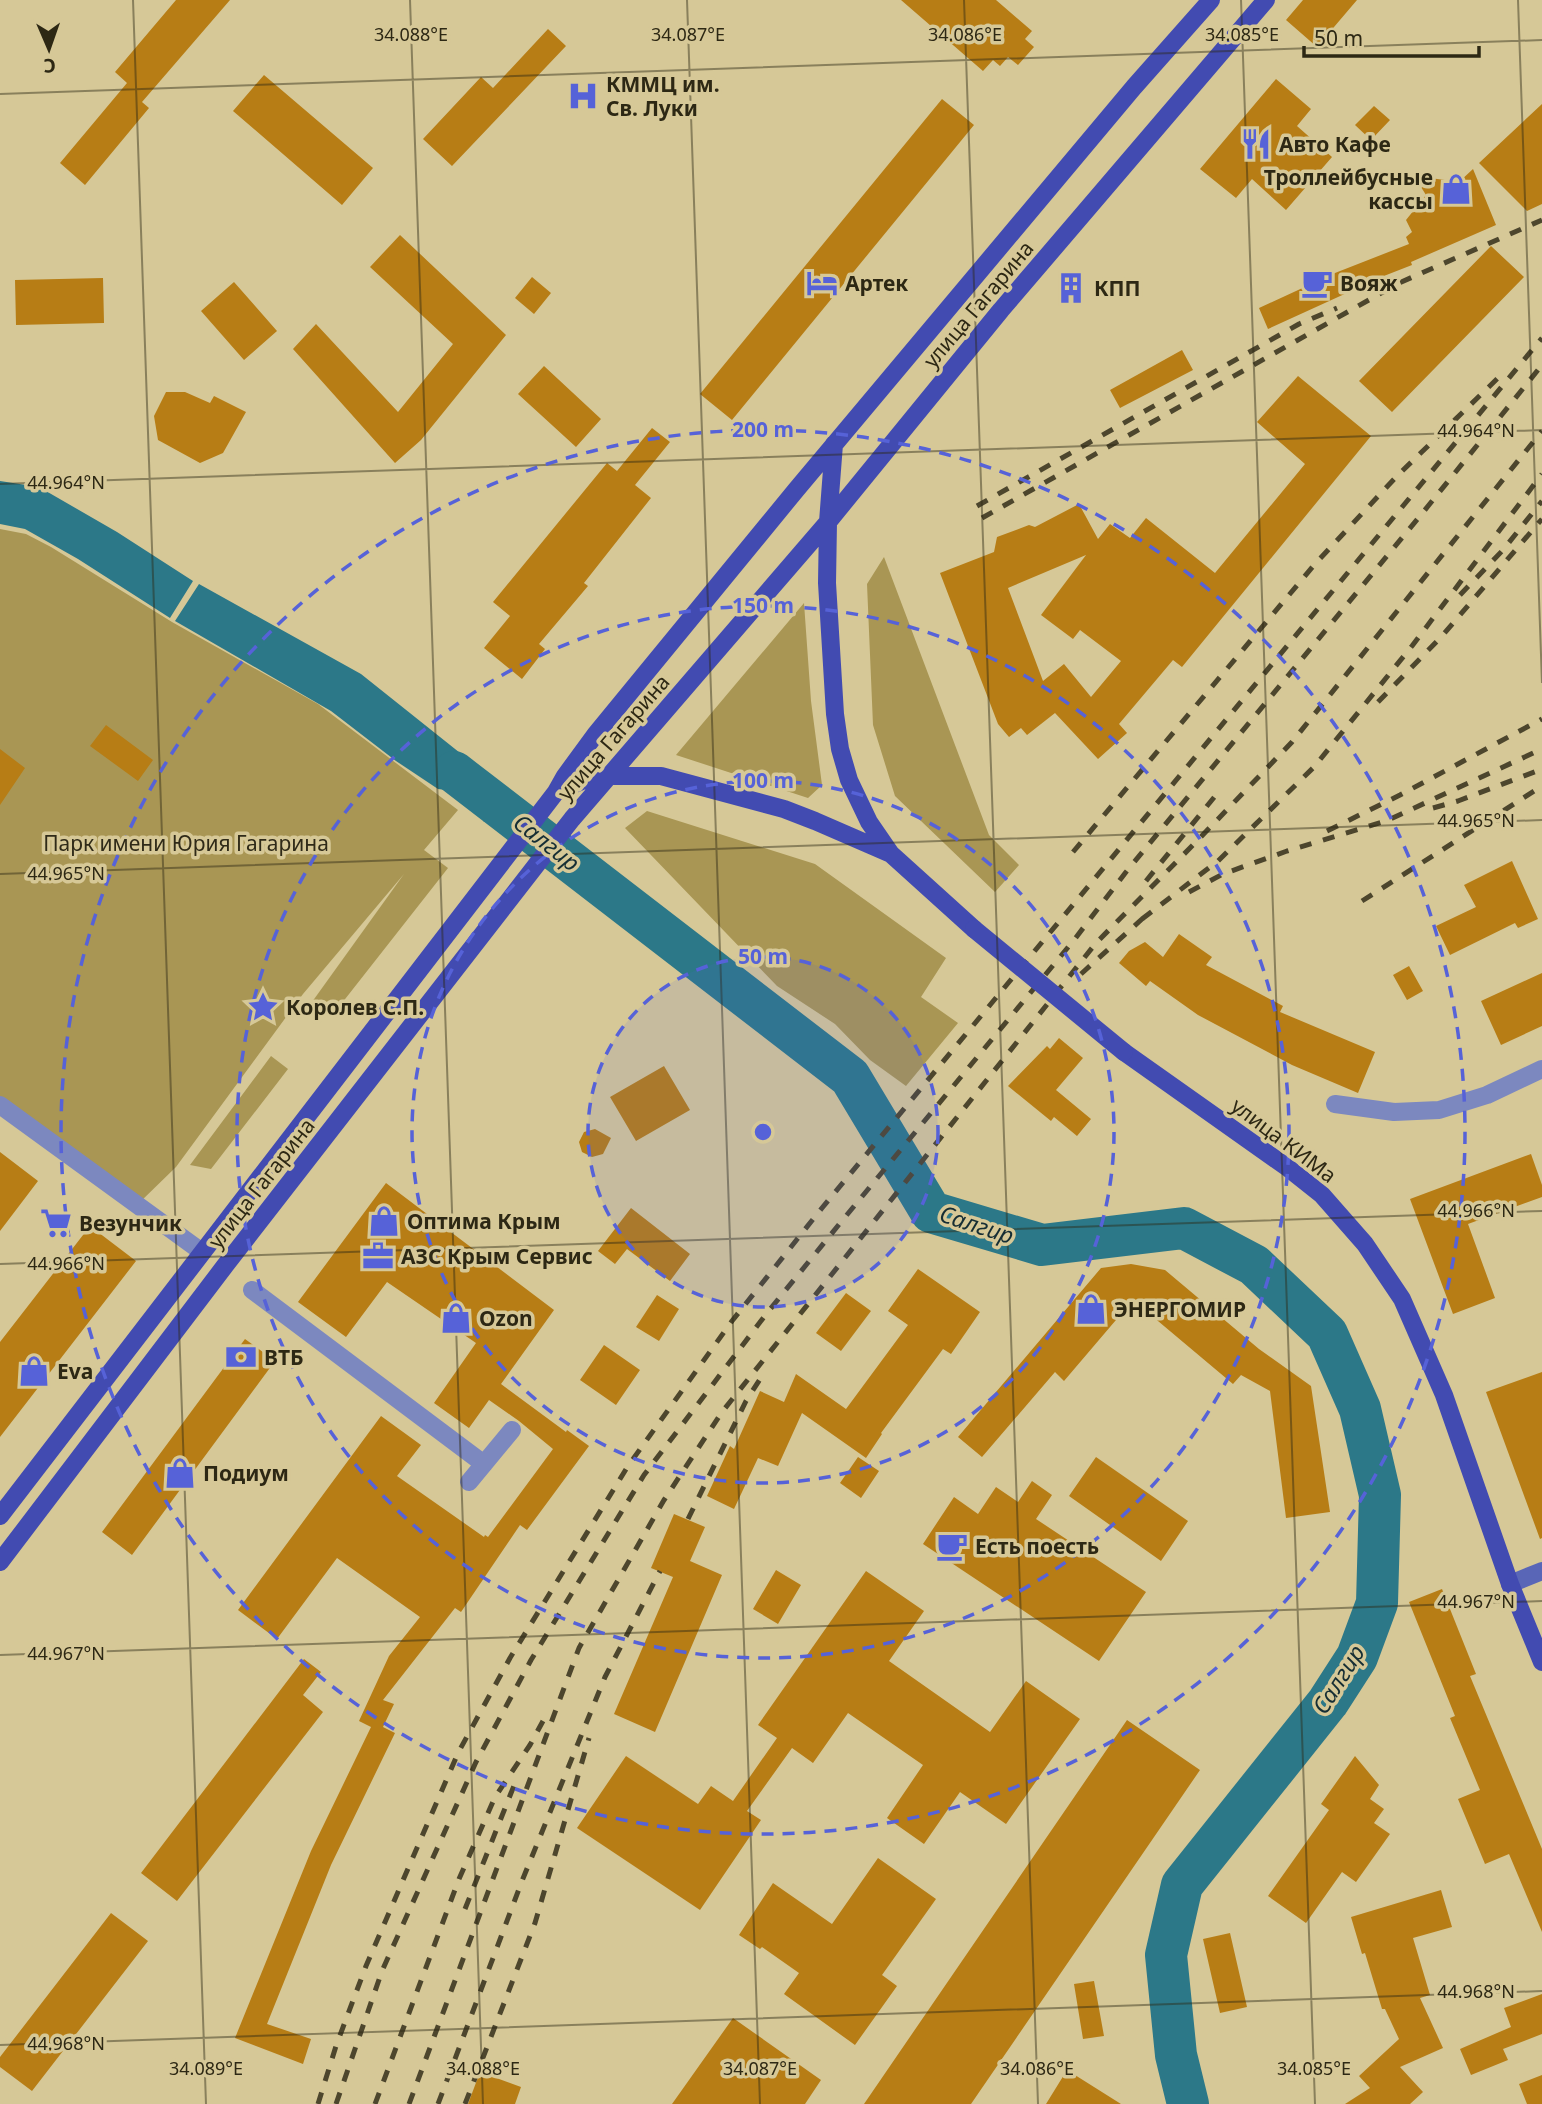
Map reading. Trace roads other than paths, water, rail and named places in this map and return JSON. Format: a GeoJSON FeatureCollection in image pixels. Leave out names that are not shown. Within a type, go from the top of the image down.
{"type":"FeatureCollection","features":[{"type":"Feature","properties":{"kind":"main road","name":"улица Гагарина"},"geometry":{"type":"LineString","coordinates":[[0,1516],[556,792],[595,735],[834,444],[1134,87],[1212,0]]}},
{"type":"Feature","properties":{"kind":"main road","name":"улица Гагарина"},"geometry":{"type":"LineString","coordinates":[[0,1562],[224,1268],[580,811],[828,523],[1009,300],[1266,0]]}},
{"type":"Feature","properties":{"kind":"main road"},"geometry":{"type":"LineString","coordinates":[[834,444],[827,583],[839,749],[849,780],[869,822],[891,854]]}},
{"type":"Feature","properties":{"kind":"main road"},"geometry":{"type":"LineString","coordinates":[[556,792],[582,781],[610,776],[661,776],[756,801],[815,821],[891,854]]}},
{"type":"Feature","properties":{"kind":"main road","name":"улица КИМа"},"geometry":{"type":"LineString","coordinates":[[891,854],[974,929],[1124,1052],[1322,1195],[1365,1244],[1402,1299],[1444,1395],[1510,1584],[1542,1662]]}},
{"type":"Feature","properties":{"kind":"street"},"geometry":{"type":"LineString","coordinates":[[1335,1104],[1394,1112],[1439,1110],[1487,1095],[1542,1069]]}},
{"type":"Feature","properties":{"kind":"street"},"geometry":{"type":"LineString","coordinates":[[0,1105],[202,1252]]}},
{"type":"Feature","properties":{"kind":"street"},"geometry":{"type":"LineString","coordinates":[[252,1290],[484,1464]]}},
{"type":"Feature","properties":{"kind":"street"},"geometry":{"type":"LineString","coordinates":[[469,1482],[512,1430]]}},
{"type":"Feature","properties":{"kind":"street"},"geometry":{"type":"LineString","coordinates":[[1510,1584],[1542,1571]]}},
{"type":"Feature","properties":{"kind":"water"},"geometry":{"type":"Polygon","coordinates":[[[0,481],[39,487],[117,532],[193,581],[170,618],[78,559],[25,529],[0,524],[0,481]]]}},
{"type":"Feature","properties":{"kind":"water"},"geometry":{"type":"Polygon","coordinates":[[[199,584],[361,674],[509,792],[484,822],[473,802],[463,792],[438,789],[396,761],[331,711],[175,621],[199,584]]]}},
{"type":"Feature","properties":{"kind":"waterway","name":"Салгир"},"geometry":{"type":"LineString","coordinates":[[454,772],[850,1077],[931,1212],[1042,1245],[1184,1228],[1254,1265],[1327,1334],[1360,1409],[1380,1495],[1377,1603],[1357,1657],[1328,1702],[1182,1885],[1166,1955],[1176,2055],[1188,2104]]}},
{"type":"Feature","properties":{"kind":"railway"},"geometry":{"type":"LineString","coordinates":[[982,518],[1399,283],[1542,220]]}},
{"type":"Feature","properties":{"kind":"railway"},"geometry":{"type":"LineString","coordinates":[[977,506],[1299,324],[1337,308]]}},
{"type":"Feature","properties":{"kind":"railway"},"geometry":{"type":"LineString","coordinates":[[318,2104],[366,1966],[458,1753],[510,1658],[628,1466],[732,1321],[822,1208],[1542,338]]}},
{"type":"Feature","properties":{"kind":"railway"},"geometry":{"type":"LineString","coordinates":[[336,2104],[382,1971],[476,1762],[531,1660],[644,1475],[767,1313],[1542,365]]}},
{"type":"Feature","properties":{"kind":"railway"},"geometry":{"type":"LineString","coordinates":[[1073,852],[1315,564],[1397,476],[1498,378]]}},
{"type":"Feature","properties":{"kind":"railway"},"geometry":{"type":"LineString","coordinates":[[409,2104],[579,1648],[664,1500],[722,1412],[1096,943],[1292,742],[1542,431]]}},
{"type":"Feature","properties":{"kind":"railway"},"geometry":{"type":"LineString","coordinates":[[1142,919],[1218,861],[1314,767],[1412,646],[1542,474]]}},
{"type":"Feature","properties":{"kind":"railway"},"geometry":{"type":"LineString","coordinates":[[1460,595],[1503,550],[1542,501]]}},
{"type":"Feature","properties":{"kind":"railway"},"geometry":{"type":"LineString","coordinates":[[1378,702],[1442,636],[1542,519]]}},
{"type":"Feature","properties":{"kind":"railway"},"geometry":{"type":"LineString","coordinates":[[1327,831],[1542,719]]}},
{"type":"Feature","properties":{"kind":"railway"},"geometry":{"type":"LineString","coordinates":[[1189,892],[1223,874],[1386,821],[1542,749]]}},
{"type":"Feature","properties":{"kind":"railway"},"geometry":{"type":"LineString","coordinates":[[1433,808],[1542,769]]}},
{"type":"Feature","properties":{"kind":"railway"},"geometry":{"type":"LineString","coordinates":[[1362,901],[1542,786]]}},
{"type":"Feature","properties":{"kind":"railway"},"geometry":{"type":"LineString","coordinates":[[1146,881],[1216,795]]}},
{"type":"Feature","properties":{"kind":"railway"},"geometry":{"type":"LineString","coordinates":[[1081,974],[1149,914]]}},
{"type":"Feature","properties":{"kind":"railway"},"geometry":{"type":"LineString","coordinates":[[688,1519],[746,1401],[764,1373]]}},
{"type":"Feature","properties":{"kind":"railway"},"geometry":{"type":"LineString","coordinates":[[438,2104],[522,1881],[605,1677],[660,1571]]}},
{"type":"Feature","properties":{"kind":"railway"},"geometry":{"type":"LineString","coordinates":[[375,2104],[459,1879],[495,1797],[543,1721]]}},
{"type":"Feature","properties":{"kind":"railway"},"geometry":{"type":"LineString","coordinates":[[465,2104],[535,1923],[589,1738]]}},
{"type":"Feature","properties":{"kind":"railway"},"geometry":{"type":"LineString","coordinates":[[465,1909],[517,1778]]}},
{"type":"Feature","properties":{"kind":"place","name":"КММЦ им. Св. Луки"},"geometry":{"type":"Point","coordinates":[583,96]}},
{"type":"Feature","properties":{"kind":"place","name":"Авто Кафе"},"geometry":{"type":"Point","coordinates":[1256,144]}},
{"type":"Feature","properties":{"kind":"place","name":"Троллейбусные кассы"},"geometry":{"type":"Point","coordinates":[1456,189]}},
{"type":"Feature","properties":{"kind":"place","name":"Артек"},"geometry":{"type":"Point","coordinates":[822,283]}},
{"type":"Feature","properties":{"kind":"place","name":"Вояж"},"geometry":{"type":"Point","coordinates":[1317,283]}},
{"type":"Feature","properties":{"kind":"place","name":"КПП"},"geometry":{"type":"Point","coordinates":[1071,288]}},
{"type":"Feature","properties":{"kind":"place","name":"Королев С.П."},"geometry":{"type":"Point","coordinates":[263,1007]}},
{"type":"Feature","properties":{"kind":"place","name":"Оптима Крым"},"geometry":{"type":"Point","coordinates":[384,1221]}},
{"type":"Feature","properties":{"kind":"place","name":"Везунчик"},"geometry":{"type":"Point","coordinates":[56,1223]}},
{"type":"Feature","properties":{"kind":"place","name":"АЗС Крым Сервис"},"geometry":{"type":"Point","coordinates":[378,1256]}},
{"type":"Feature","properties":{"kind":"place","name":"ЭНЕРГОМИР"},"geometry":{"type":"Point","coordinates":[1091,1309]}},
{"type":"Feature","properties":{"kind":"place","name":"Ozon"},"geometry":{"type":"Point","coordinates":[456,1318]}},
{"type":"Feature","properties":{"kind":"place","name":"ВТБ"},"geometry":{"type":"Point","coordinates":[241,1357]}},
{"type":"Feature","properties":{"kind":"place","name":"Eva"},"geometry":{"type":"Point","coordinates":[34,1371]}},
{"type":"Feature","properties":{"kind":"place","name":"Подиум"},"geometry":{"type":"Point","coordinates":[180,1473]}},
{"type":"Feature","properties":{"kind":"place","name":"Есть поесть"},"geometry":{"type":"Point","coordinates":[952,1546]}},
{"type":"Feature","properties":{"kind":"park label","name":"Парк имени Юрия Гагарина"},"geometry":{"type":"Point","coordinates":[186,843]}}]}
